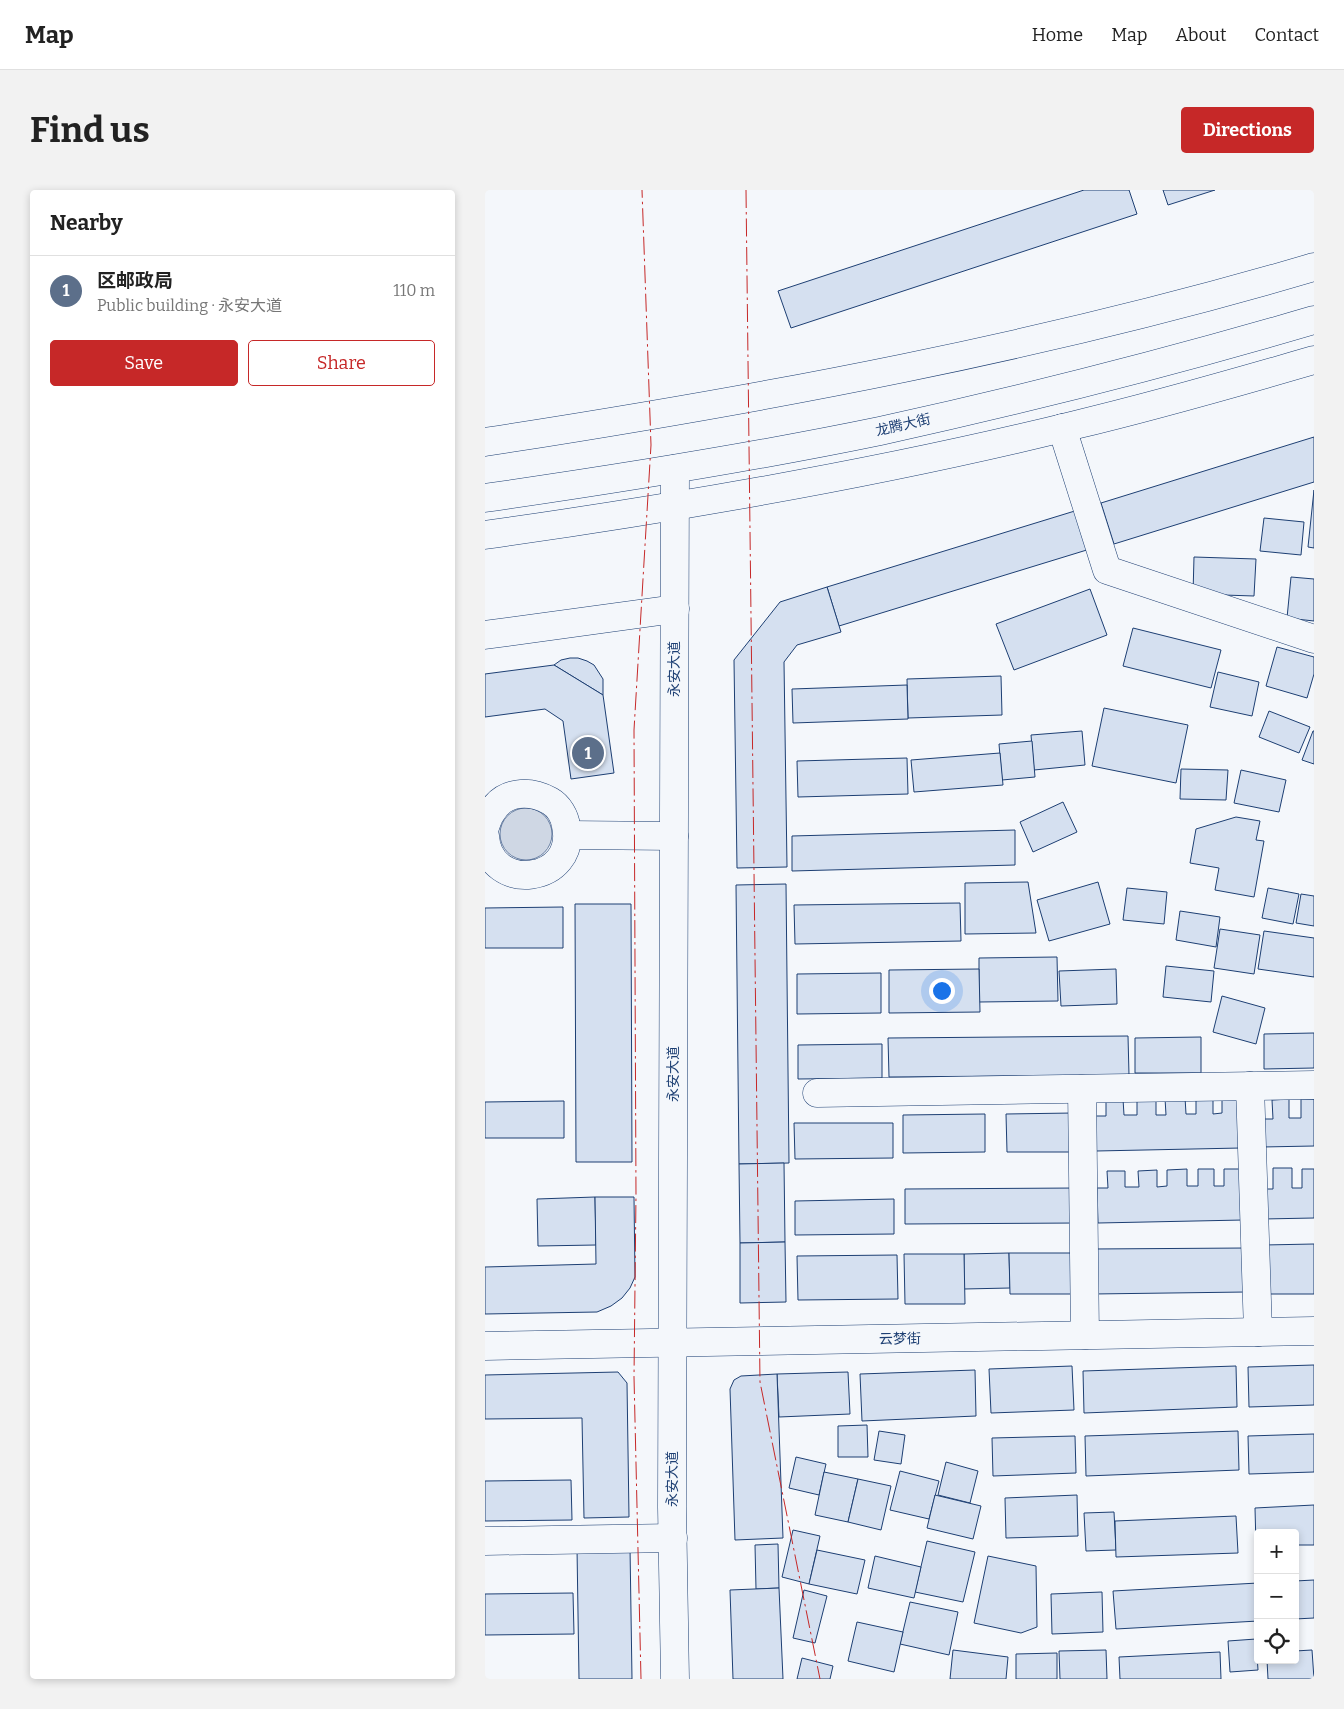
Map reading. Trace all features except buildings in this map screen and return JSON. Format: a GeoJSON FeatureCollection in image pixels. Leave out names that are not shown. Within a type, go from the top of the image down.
{"type":"FeatureCollection","features":[{"type":"Feature","properties":{"kind":"main road"},"geometry":{"type":"LineString","coordinates":[[485,442],[723,404],[857,378],[989,350],[1139,314],[1314,267]]}},
{"type":"Feature","properties":{"kind":"main road","name":"龙腾大街"},"geometry":{"type":"LineString","coordinates":[[485,498],[675,469],[880,430],[1045,392],[1218,348],[1314,320]]}},
{"type":"Feature","properties":{"kind":"main road"},"geometry":{"type":"LineString","coordinates":[[485,535],[744,495],[888,467],[1062,428],[1228,385],[1314,360]]}},
{"type":"Feature","properties":{"kind":"main road"},"geometry":{"type":"LineString","coordinates":[[1062,428],[1107,570],[1314,639]]}},
{"type":"Feature","properties":{"kind":"main road","name":"永安大道"},"geometry":{"type":"LineString","coordinates":[[675,469],[672,1342],[675,1679]]}},
{"type":"Feature","properties":{"kind":"main road"},"geometry":{"type":"LineString","coordinates":[[485,635],[675,609]]}},
{"type":"Feature","properties":{"kind":"main road"},"geometry":{"type":"LineString","coordinates":[[485,827],[491,812],[504,799],[521,793],[539,794],[554,803],[565,818],[568,835],[564,852],[554,866],[539,874],[522,876],[499,866],[491,857],[486,846],[485,836]]}},
{"type":"Feature","properties":{"kind":"main road"},"geometry":{"type":"LineString","coordinates":[[568,835],[674,836]]}},
{"type":"Feature","properties":{"kind":"main road"},"geometry":{"type":"LineString","coordinates":[[817,1093],[1314,1085]]}},
{"type":"Feature","properties":{"kind":"main road"},"geometry":{"type":"LineString","coordinates":[[1250,1086],[1258,1332]]}},
{"type":"Feature","properties":{"kind":"main road"},"geometry":{"type":"LineString","coordinates":[[1082,1089],[1085,1335]]}},
{"type":"Feature","properties":{"kind":"main road","name":"云梦街"},"geometry":{"type":"LineString","coordinates":[[485,1346],[1314,1332]]}},
{"type":"Feature","properties":{"kind":"main road"},"geometry":{"type":"LineString","coordinates":[[485,1541],[673,1538]]}},
{"type":"Feature","properties":{"kind":"shaded area"},"geometry":{"type":"Polygon","coordinates":[[[526,808],[536,810],[544,816],[550,824],[552,834],[550,844],[544,852],[536,858],[526,860],[516,858],[508,852],[502,844],[500,834],[502,824],[508,816],[516,810],[526,808]]]}},
{"type":"Feature","properties":{"kind":"power"},"geometry":{"type":"LineString","coordinates":[[641,1679],[634,1377],[636,1195],[634,730],[651,445],[642,190]]}},
{"type":"Feature","properties":{"kind":"power"},"geometry":{"type":"LineString","coordinates":[[746,190],[760,1382],[820,1679]]}},
{"type":"Feature","properties":{"kind":"place","name":"区邮政局"},"geometry":{"type":"Point","coordinates":[588,753]}}]}
